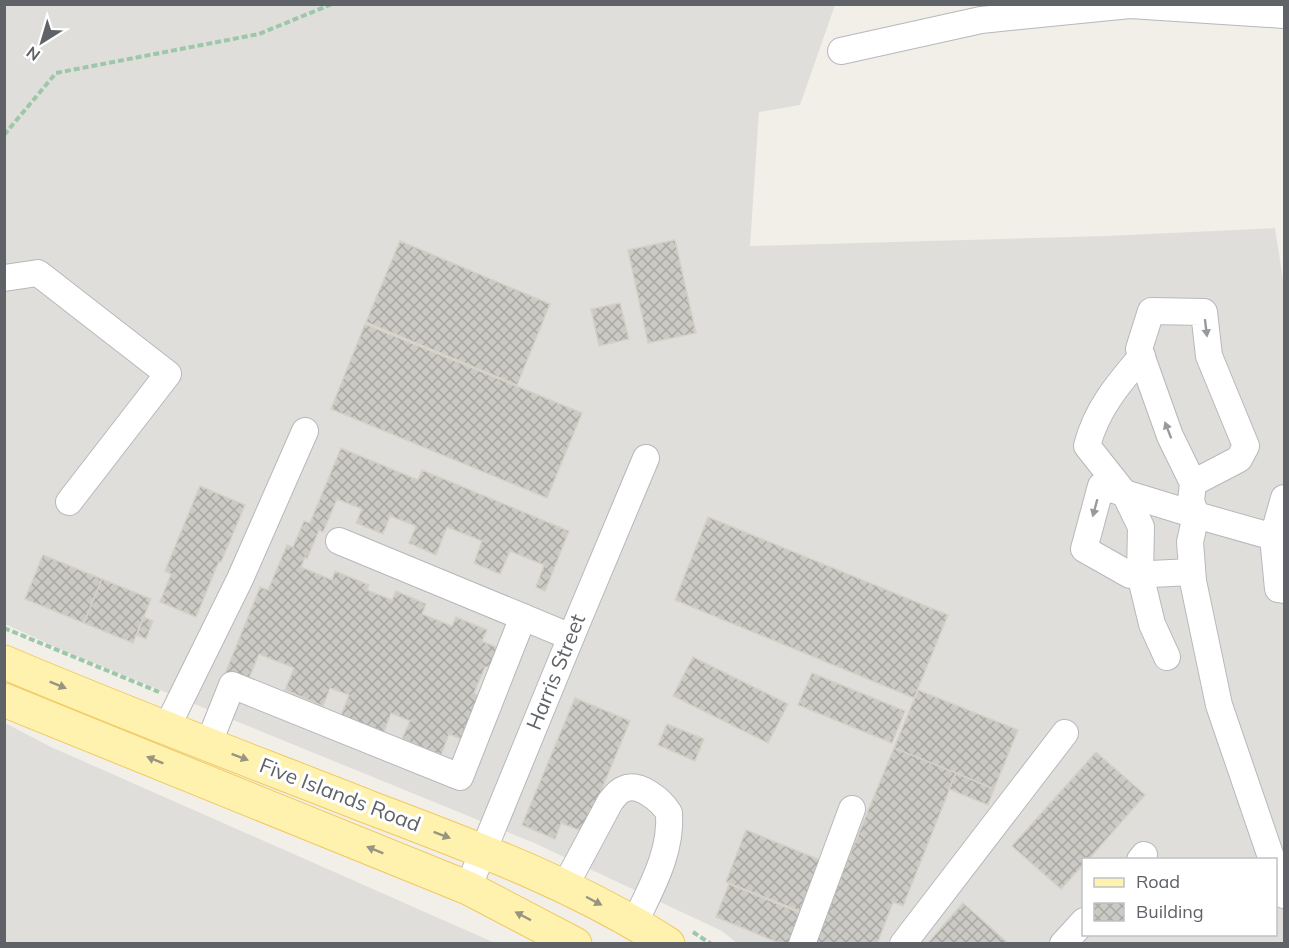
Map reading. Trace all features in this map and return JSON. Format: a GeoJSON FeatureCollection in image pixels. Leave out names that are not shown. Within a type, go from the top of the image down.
{"type":"FeatureCollection","features":[{"type":"Feature","properties":{"kind":"main road","name":"Five Islands Road"},"geometry":{"type":"LineString","coordinates":[[4,662],[208,745],[484,851],[565,886],[635,922],[668,944]]}},
{"type":"Feature","properties":{"kind":"main road","name":"Five Islands Road"},"geometry":{"type":"LineString","coordinates":[[4,700],[468,888],[575,944]]}},
{"type":"Feature","properties":{"kind":"street"},"geometry":{"type":"LineString","coordinates":[[841,51],[981,21],[1130,5],[1284,15]]}},
{"type":"Feature","properties":{"kind":"street"},"geometry":{"type":"LineString","coordinates":[[4,278],[38,273],[168,374],[69,502]]}},
{"type":"Feature","properties":{"kind":"street"},"geometry":{"type":"LineString","coordinates":[[1193,483],[1239,459],[1246,446],[1209,356],[1204,312],[1151,311],[1139,349],[1170,436],[1193,483],[1191,501],[1196,515],[1190,542],[1192,572],[1219,705],[1271,858]]}},
{"type":"Feature","properties":{"kind":"street"},"geometry":{"type":"LineString","coordinates":[[1142,356],[1116,386],[1092,426],[1087,446],[1125,494],[1141,527],[1140,574],[1152,624],[1167,657]]}},
{"type":"Feature","properties":{"kind":"street"},"geometry":{"type":"LineString","coordinates":[[167,727],[240,579],[305,431]]}},
{"type":"Feature","properties":{"kind":"street","name":"Harris Street"},"geometry":{"type":"LineString","coordinates":[[468,888],[646,458]]}},
{"type":"Feature","properties":{"kind":"street"},"geometry":{"type":"LineString","coordinates":[[1192,572],[1130,575],[1084,549],[1101,486],[1279,538]]}},
{"type":"Feature","properties":{"kind":"street"},"geometry":{"type":"LineString","coordinates":[[1284,499],[1279,538],[1278,590],[1284,590]]}},
{"type":"Feature","properties":{"kind":"street"},"geometry":{"type":"LineString","coordinates":[[339,541],[571,637]]}},
{"type":"Feature","properties":{"kind":"street"},"geometry":{"type":"LineString","coordinates":[[208,745],[232,686],[459,777],[523,617]]}},
{"type":"Feature","properties":{"kind":"street"},"geometry":{"type":"LineString","coordinates":[[903,944],[1065,733]]}},
{"type":"Feature","properties":{"kind":"street"},"geometry":{"type":"LineString","coordinates":[[565,886],[616,794],[624,788],[634,788],[653,795],[669,813],[669,834],[659,872],[635,922]]}},
{"type":"Feature","properties":{"kind":"street"},"geometry":{"type":"LineString","coordinates":[[802,944],[852,809]]}},
{"type":"Feature","properties":{"kind":"street"},"geometry":{"type":"LineString","coordinates":[[1277,875],[1284,895]]}},
{"type":"Feature","properties":{"kind":"street"},"geometry":{"type":"LineString","coordinates":[[1063,944],[1082,922]]}},
{"type":"Feature","properties":{"kind":"path"},"geometry":{"type":"LineString","coordinates":[[4,135],[56,73],[259,34],[332,4]]}},
{"type":"Feature","properties":{"kind":"shaded area"},"geometry":{"type":"Polygon","coordinates":[[[5,5],[835,5],[800,105],[759,112],[750,246],[1106,236],[1275,228],[1284,286],[1284,943],[737,943],[722,931],[532,842],[62,650],[5,624],[5,5]]]}},
{"type":"Feature","properties":{"kind":"shaded area"},"geometry":{"type":"Polygon","coordinates":[[[5,723],[51,747],[495,943],[5,943],[5,723]]]}},
{"type":"Feature","properties":{"kind":"building"},"geometry":{"type":"Polygon","coordinates":[[[675,240],[696,333],[648,343],[628,250],[675,240]]]}},
{"type":"Feature","properties":{"kind":"building"},"geometry":{"type":"Polygon","coordinates":[[[400,241],[550,304],[517,385],[366,322],[400,241]]]}},
{"type":"Feature","properties":{"kind":"building"},"geometry":{"type":"Polygon","coordinates":[[[620,303],[629,339],[599,346],[591,309],[620,303]]]}},
{"type":"Feature","properties":{"kind":"building"},"geometry":{"type":"Polygon","coordinates":[[[365,324],[582,413],[547,498],[331,409],[365,324]]]}},
{"type":"Feature","properties":{"kind":"building"},"geometry":{"type":"Polygon","coordinates":[[[341,448],[418,480],[422,470],[569,531],[545,591],[536,587],[544,565],[510,551],[500,574],[474,563],[482,541],[447,527],[436,555],[409,543],[416,526],[390,516],[383,534],[356,523],[362,509],[337,499],[323,532],[319,530],[307,559],[305,557],[301,567],[332,580],[335,571],[369,585],[367,590],[392,600],[396,591],[426,604],[422,614],[452,626],[456,617],[487,630],[482,641],[498,648],[490,667],[485,667],[474,693],[479,696],[461,739],[449,734],[441,755],[402,739],[410,721],[391,713],[383,735],[340,718],[349,695],[330,688],[323,706],[285,690],[294,668],[259,654],[247,683],[225,674],[260,587],[268,590],[287,545],[293,547],[304,521],[310,523],[341,448]]]}},
{"type":"Feature","properties":{"kind":"building"},"geometry":{"type":"Polygon","coordinates":[[[200,486],[245,505],[196,617],[160,602],[171,574],[165,571],[200,486]]]}},
{"type":"Feature","properties":{"kind":"building"},"geometry":{"type":"Polygon","coordinates":[[[708,517],[948,615],[914,698],[675,600],[708,517]]]}},
{"type":"Feature","properties":{"kind":"building"},"geometry":{"type":"Polygon","coordinates":[[[43,555],[102,579],[84,623],[25,599],[43,555]]]}},
{"type":"Feature","properties":{"kind":"building"},"geometry":{"type":"Polygon","coordinates":[[[102,579],[151,599],[133,643],[84,623],[102,579]]]}},
{"type":"Feature","properties":{"kind":"building"},"geometry":{"type":"Polygon","coordinates":[[[144,617],[153,621],[146,639],[137,635],[144,617]]]}},
{"type":"Feature","properties":{"kind":"building"},"geometry":{"type":"Polygon","coordinates":[[[693,657],[788,704],[768,743],[673,696],[693,657]]]}},
{"type":"Feature","properties":{"kind":"building"},"geometry":{"type":"Polygon","coordinates":[[[812,673],[905,711],[892,743],[798,705],[812,673]]]}},
{"type":"Feature","properties":{"kind":"building"},"geometry":{"type":"Polygon","coordinates":[[[918,690],[1018,730],[994,789],[894,748],[918,690]]]}},
{"type":"Feature","properties":{"kind":"building"},"geometry":{"type":"Polygon","coordinates":[[[575,698],[630,721],[584,832],[561,823],[555,839],[522,825],[575,698]]]}},
{"type":"Feature","properties":{"kind":"building"},"geometry":{"type":"Polygon","coordinates":[[[667,724],[704,739],[695,761],[658,745],[667,724]]]}},
{"type":"Feature","properties":{"kind":"building"},"geometry":{"type":"Polygon","coordinates":[[[894,748],[956,773],[903,906],[893,902],[877,944],[813,944],[894,748]]]}},
{"type":"Feature","properties":{"kind":"building"},"geometry":{"type":"Polygon","coordinates":[[[1096,752],[1145,795],[1090,858],[1082,858],[1082,866],[1061,889],[1012,846],[1096,752]]]}},
{"type":"Feature","properties":{"kind":"building"},"geometry":{"type":"Polygon","coordinates":[[[956,773],[994,789],[988,805],[949,789],[956,773]]]}},
{"type":"Feature","properties":{"kind":"building"},"geometry":{"type":"Polygon","coordinates":[[[746,830],[820,860],[800,911],[726,882],[746,830]]]}},
{"type":"Feature","properties":{"kind":"building"},"geometry":{"type":"Polygon","coordinates":[[[729,884],[800,913],[788,944],[782,944],[716,917],[729,884]]]}},
{"type":"Feature","properties":{"kind":"building"},"geometry":{"type":"Polygon","coordinates":[[[963,903],[1009,944],[927,944],[963,903]]]}}]}
